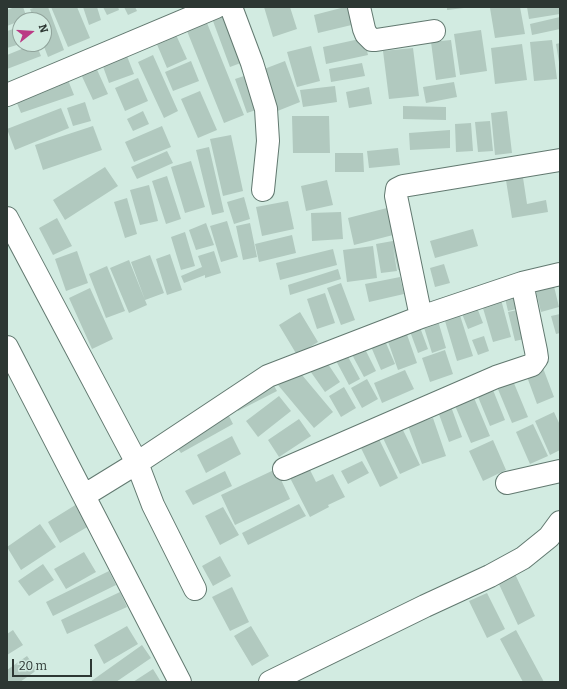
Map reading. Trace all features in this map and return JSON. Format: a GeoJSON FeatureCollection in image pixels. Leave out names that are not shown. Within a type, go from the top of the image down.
{"type":"FeatureCollection","features":[{"type":"Feature","properties":{"kind":"street"},"geometry":{"type":"LineString","coordinates":[[7,95],[216,7]]}},
{"type":"Feature","properties":{"kind":"street"},"geometry":{"type":"LineString","coordinates":[[232,7],[252,63],[266,109],[268,141],[263,190]]}},
{"type":"Feature","properties":{"kind":"street"},"geometry":{"type":"LineString","coordinates":[[359,7],[364,30],[372,40],[434,31]]}},
{"type":"Feature","properties":{"kind":"street"},"geometry":{"type":"LineString","coordinates":[[421,317],[396,196],[397,190],[403,186],[560,160]]}},
{"type":"Feature","properties":{"kind":"street"},"geometry":{"type":"LineString","coordinates":[[7,218],[134,465],[195,589]]}},
{"type":"Feature","properties":{"kind":"street"},"geometry":{"type":"LineString","coordinates":[[91,491],[134,465],[268,376],[421,317],[522,283],[560,274]]}},
{"type":"Feature","properties":{"kind":"street"},"geometry":{"type":"LineString","coordinates":[[284,469],[496,377],[532,365],[536,358],[536,351],[522,283]]}},
{"type":"Feature","properties":{"kind":"street"},"geometry":{"type":"LineString","coordinates":[[7,347],[91,491],[180,682]]}},
{"type":"Feature","properties":{"kind":"street"},"geometry":{"type":"LineString","coordinates":[[507,483],[560,474]]}},
{"type":"Feature","properties":{"kind":"street"},"geometry":{"type":"LineString","coordinates":[[270,682],[523,558],[549,537],[560,522]]}},
{"type":"Feature","properties":{"kind":"building"},"geometry":{"type":"Polygon","coordinates":[[[15,7],[23,7],[25,12],[12,12],[12,24],[7,26],[7,10],[15,7]]]}},
{"type":"Feature","properties":{"kind":"building"},"geometry":{"type":"Polygon","coordinates":[[[37,7],[48,7],[50,12],[31,12],[30,9],[37,7]]]}},
{"type":"Feature","properties":{"kind":"building"},"geometry":{"type":"Polygon","coordinates":[[[51,7],[77,7],[90,38],[68,47],[51,7]]]}},
{"type":"Feature","properties":{"kind":"building"},"geometry":{"type":"Polygon","coordinates":[[[83,7],[97,7],[101,20],[89,25],[83,7]]]}},
{"type":"Feature","properties":{"kind":"building"},"geometry":{"type":"Polygon","coordinates":[[[103,7],[118,7],[119,10],[107,15],[103,7]]]}},
{"type":"Feature","properties":{"kind":"building"},"geometry":{"type":"Polygon","coordinates":[[[124,7],[135,7],[137,11],[128,15],[124,7]]]}},
{"type":"Feature","properties":{"kind":"building"},"geometry":{"type":"Polygon","coordinates":[[[226,7],[246,61],[230,67],[210,13],[226,7]]]}},
{"type":"Feature","properties":{"kind":"building"},"geometry":{"type":"Polygon","coordinates":[[[264,7],[290,7],[297,29],[273,37],[264,7]]]}},
{"type":"Feature","properties":{"kind":"building"},"geometry":{"type":"Polygon","coordinates":[[[345,7],[356,7],[360,23],[318,33],[314,15],[345,7]]]}},
{"type":"Feature","properties":{"kind":"building"},"geometry":{"type":"Polygon","coordinates":[[[447,7],[463,7],[464,8],[447,10],[447,7]]]}},
{"type":"Feature","properties":{"kind":"building"},"geometry":{"type":"Polygon","coordinates":[[[520,7],[525,34],[495,38],[490,8],[520,7]]]}},
{"type":"Feature","properties":{"kind":"building"},"geometry":{"type":"Polygon","coordinates":[[[527,7],[560,7],[560,14],[529,19],[527,7]]]}},
{"type":"Feature","properties":{"kind":"building"},"geometry":{"type":"Polygon","coordinates":[[[560,17],[560,29],[532,35],[530,24],[560,17]]]}},
{"type":"Feature","properties":{"kind":"building"},"geometry":{"type":"Polygon","coordinates":[[[52,18],[64,50],[48,57],[46,52],[52,52],[52,18]]]}},
{"type":"Feature","properties":{"kind":"building"},"geometry":{"type":"Polygon","coordinates":[[[207,23],[244,115],[224,123],[187,31],[207,23]]]}},
{"type":"Feature","properties":{"kind":"building"},"geometry":{"type":"Polygon","coordinates":[[[172,26],[187,59],[167,68],[153,35],[172,26]]]}},
{"type":"Feature","properties":{"kind":"building"},"geometry":{"type":"Polygon","coordinates":[[[12,29],[12,46],[7,48],[7,31],[12,29]]]}},
{"type":"Feature","properties":{"kind":"building"},"geometry":{"type":"Polygon","coordinates":[[[481,30],[487,71],[460,75],[454,34],[481,30]]]}},
{"type":"Feature","properties":{"kind":"building"},"geometry":{"type":"Polygon","coordinates":[[[364,38],[368,55],[326,64],[323,47],[364,38]]]}},
{"type":"Feature","properties":{"kind":"building"},"geometry":{"type":"Polygon","coordinates":[[[451,40],[456,77],[436,80],[431,42],[451,40]]]}},
{"type":"Feature","properties":{"kind":"building"},"geometry":{"type":"Polygon","coordinates":[[[552,40],[557,79],[534,81],[530,42],[552,40]]]}},
{"type":"Feature","properties":{"kind":"building"},"geometry":{"type":"Polygon","coordinates":[[[560,43],[560,62],[559,62],[556,44],[560,43]]]}},
{"type":"Feature","properties":{"kind":"building"},"geometry":{"type":"Polygon","coordinates":[[[522,44],[527,80],[495,84],[491,48],[522,44]]]}},
{"type":"Feature","properties":{"kind":"building"},"geometry":{"type":"Polygon","coordinates":[[[311,46],[320,81],[297,87],[287,52],[311,46]]]}},
{"type":"Feature","properties":{"kind":"building"},"geometry":{"type":"Polygon","coordinates":[[[413,48],[419,96],[389,99],[383,51],[413,48]]]}},
{"type":"Feature","properties":{"kind":"building"},"geometry":{"type":"Polygon","coordinates":[[[125,51],[134,74],[109,83],[101,61],[125,51]]]}},
{"type":"Feature","properties":{"kind":"building"},"geometry":{"type":"Polygon","coordinates":[[[14,52],[39,52],[41,56],[7,69],[7,55],[14,52]]]}},
{"type":"Feature","properties":{"kind":"building"},"geometry":{"type":"Polygon","coordinates":[[[153,55],[178,111],[164,118],[138,62],[153,55]]]}},
{"type":"Feature","properties":{"kind":"building"},"geometry":{"type":"Polygon","coordinates":[[[191,61],[199,81],[173,91],[165,72],[191,61]]]}},
{"type":"Feature","properties":{"kind":"building"},"geometry":{"type":"Polygon","coordinates":[[[285,61],[300,102],[275,112],[259,71],[285,61]]]}},
{"type":"Feature","properties":{"kind":"building"},"geometry":{"type":"Polygon","coordinates":[[[94,63],[108,94],[93,100],[79,70],[94,63]]]}},
{"type":"Feature","properties":{"kind":"building"},"geometry":{"type":"Polygon","coordinates":[[[362,63],[365,76],[331,82],[329,69],[362,63]]]}},
{"type":"Feature","properties":{"kind":"building"},"geometry":{"type":"Polygon","coordinates":[[[66,75],[74,95],[21,113],[14,96],[66,75]]]}},
{"type":"Feature","properties":{"kind":"building"},"geometry":{"type":"Polygon","coordinates":[[[247,75],[259,109],[247,113],[235,79],[247,75]]]}},
{"type":"Feature","properties":{"kind":"building"},"geometry":{"type":"Polygon","coordinates":[[[138,78],[148,101],[125,111],[115,88],[138,78]]]}},
{"type":"Feature","properties":{"kind":"building"},"geometry":{"type":"Polygon","coordinates":[[[454,82],[457,97],[426,103],[423,87],[454,82]]]}},
{"type":"Feature","properties":{"kind":"building"},"geometry":{"type":"Polygon","coordinates":[[[335,86],[337,102],[303,107],[300,90],[335,86]]]}},
{"type":"Feature","properties":{"kind":"building"},"geometry":{"type":"Polygon","coordinates":[[[369,87],[372,104],[349,108],[346,92],[369,87]]]}},
{"type":"Feature","properties":{"kind":"building"},"geometry":{"type":"Polygon","coordinates":[[[200,91],[217,130],[198,138],[181,99],[200,91]]]}},
{"type":"Feature","properties":{"kind":"building"},"geometry":{"type":"Polygon","coordinates":[[[85,102],[91,121],[73,126],[67,108],[85,102]]]}},
{"type":"Feature","properties":{"kind":"building"},"geometry":{"type":"Polygon","coordinates":[[[403,106],[446,107],[446,120],[403,119],[403,106]]]}},
{"type":"Feature","properties":{"kind":"building"},"geometry":{"type":"Polygon","coordinates":[[[61,108],[69,128],[15,150],[7,129],[61,108]]]}},
{"type":"Feature","properties":{"kind":"building"},"geometry":{"type":"Polygon","coordinates":[[[143,111],[149,124],[133,131],[127,119],[143,111]]]}},
{"type":"Feature","properties":{"kind":"building"},"geometry":{"type":"Polygon","coordinates":[[[507,111],[512,153],[495,155],[491,113],[507,111]]]}},
{"type":"Feature","properties":{"kind":"building"},"geometry":{"type":"Polygon","coordinates":[[[292,116],[329,116],[330,153],[293,153],[292,116]]]}},
{"type":"Feature","properties":{"kind":"building"},"geometry":{"type":"Polygon","coordinates":[[[490,121],[493,151],[478,152],[475,122],[490,121]]]}},
{"type":"Feature","properties":{"kind":"building"},"geometry":{"type":"Polygon","coordinates":[[[471,123],[473,151],[456,152],[455,124],[471,123]]]}},
{"type":"Feature","properties":{"kind":"building"},"geometry":{"type":"Polygon","coordinates":[[[93,126],[102,150],[43,170],[35,145],[93,126]]]}},
{"type":"Feature","properties":{"kind":"building"},"geometry":{"type":"Polygon","coordinates":[[[162,126],[171,147],[134,162],[125,142],[162,126]]]}},
{"type":"Feature","properties":{"kind":"building"},"geometry":{"type":"Polygon","coordinates":[[[450,130],[450,148],[410,150],[409,133],[450,130]]]}},
{"type":"Feature","properties":{"kind":"building"},"geometry":{"type":"Polygon","coordinates":[[[231,135],[243,191],[223,196],[210,139],[231,135]]]}},
{"type":"Feature","properties":{"kind":"building"},"geometry":{"type":"Polygon","coordinates":[[[209,147],[224,212],[212,215],[196,150],[209,147]]]}},
{"type":"Feature","properties":{"kind":"building"},"geometry":{"type":"Polygon","coordinates":[[[398,148],[400,165],[369,168],[367,151],[398,148]]]}},
{"type":"Feature","properties":{"kind":"building"},"geometry":{"type":"Polygon","coordinates":[[[167,151],[173,163],[137,179],[131,167],[167,151]]]}},
{"type":"Feature","properties":{"kind":"building"},"geometry":{"type":"Polygon","coordinates":[[[335,153],[363,153],[364,172],[335,172],[335,153]]]}},
{"type":"Feature","properties":{"kind":"building"},"geometry":{"type":"Polygon","coordinates":[[[191,161],[205,207],[185,213],[171,167],[191,161]]]}},
{"type":"Feature","properties":{"kind":"building"},"geometry":{"type":"Polygon","coordinates":[[[105,167],[118,186],[65,220],[53,200],[105,167]]]}},
{"type":"Feature","properties":{"kind":"building"},"geometry":{"type":"Polygon","coordinates":[[[522,171],[527,204],[546,200],[548,212],[512,218],[505,174],[522,171]]]}},
{"type":"Feature","properties":{"kind":"building"},"geometry":{"type":"Polygon","coordinates":[[[167,176],[181,219],[166,224],[152,181],[167,176]]]}},
{"type":"Feature","properties":{"kind":"building"},"geometry":{"type":"Polygon","coordinates":[[[327,180],[333,205],[306,211],[301,186],[327,180]]]}},
{"type":"Feature","properties":{"kind":"building"},"geometry":{"type":"Polygon","coordinates":[[[149,185],[158,221],[140,225],[130,190],[149,185]]]}},
{"type":"Feature","properties":{"kind":"building"},"geometry":{"type":"Polygon","coordinates":[[[244,197],[250,219],[234,224],[227,202],[244,197]]]}},
{"type":"Feature","properties":{"kind":"building"},"geometry":{"type":"Polygon","coordinates":[[[127,198],[137,234],[125,238],[114,202],[127,198]]]}},
{"type":"Feature","properties":{"kind":"building"},"geometry":{"type":"Polygon","coordinates":[[[288,201],[294,229],[262,236],[256,207],[288,201]]]}},
{"type":"Feature","properties":{"kind":"building"},"geometry":{"type":"Polygon","coordinates":[[[391,207],[397,234],[354,245],[348,218],[391,207]]]}},
{"type":"Feature","properties":{"kind":"building"},"geometry":{"type":"Polygon","coordinates":[[[341,212],[343,239],[312,241],[311,213],[341,212]]]}},
{"type":"Feature","properties":{"kind":"building"},"geometry":{"type":"Polygon","coordinates":[[[57,218],[72,246],[53,255],[39,228],[57,218]]]}},
{"type":"Feature","properties":{"kind":"building"},"geometry":{"type":"Polygon","coordinates":[[[227,221],[238,257],[221,262],[210,226],[227,221]]]}},
{"type":"Feature","properties":{"kind":"building"},"geometry":{"type":"Polygon","coordinates":[[[206,223],[214,245],[196,250],[189,230],[206,223]]]}},
{"type":"Feature","properties":{"kind":"building"},"geometry":{"type":"Polygon","coordinates":[[[250,223],[257,257],[243,260],[236,226],[250,223]]]}},
{"type":"Feature","properties":{"kind":"building"},"geometry":{"type":"Polygon","coordinates":[[[473,229],[478,246],[435,258],[430,241],[473,229]]]}},
{"type":"Feature","properties":{"kind":"building"},"geometry":{"type":"Polygon","coordinates":[[[185,232],[195,266],[181,270],[171,237],[185,232]]]}},
{"type":"Feature","properties":{"kind":"building"},"geometry":{"type":"Polygon","coordinates":[[[292,235],[296,253],[259,262],[255,244],[292,235]]]}},
{"type":"Feature","properties":{"kind":"building"},"geometry":{"type":"Polygon","coordinates":[[[404,239],[410,268],[398,270],[393,247],[397,271],[381,273],[376,244],[404,239]]]}},
{"type":"Feature","properties":{"kind":"building"},"geometry":{"type":"Polygon","coordinates":[[[373,246],[377,278],[347,282],[343,250],[373,246]]]}},
{"type":"Feature","properties":{"kind":"building"},"geometry":{"type":"Polygon","coordinates":[[[333,249],[337,265],[280,280],[276,263],[333,249]]]}},
{"type":"Feature","properties":{"kind":"building"},"geometry":{"type":"Polygon","coordinates":[[[77,251],[88,283],[66,291],[55,259],[77,251]]]}},
{"type":"Feature","properties":{"kind":"building"},"geometry":{"type":"Polygon","coordinates":[[[214,251],[221,273],[205,278],[205,275],[184,283],[181,276],[202,267],[198,256],[214,251]]]}},
{"type":"Feature","properties":{"kind":"building"},"geometry":{"type":"Polygon","coordinates":[[[170,254],[182,290],[167,295],[156,259],[170,254]]]}},
{"type":"Feature","properties":{"kind":"building"},"geometry":{"type":"Polygon","coordinates":[[[150,255],[164,293],[145,300],[131,262],[150,255]]]}},
{"type":"Feature","properties":{"kind":"building"},"geometry":{"type":"Polygon","coordinates":[[[129,260],[147,305],[129,313],[110,268],[129,260]]]}},
{"type":"Feature","properties":{"kind":"building"},"geometry":{"type":"Polygon","coordinates":[[[444,264],[450,283],[435,287],[430,268],[444,264]]]}},
{"type":"Feature","properties":{"kind":"building"},"geometry":{"type":"Polygon","coordinates":[[[107,266],[125,311],[106,318],[89,274],[107,266]]]}},
{"type":"Feature","properties":{"kind":"building"},"geometry":{"type":"Polygon","coordinates":[[[338,269],[341,279],[290,295],[288,285],[338,269]]]}},
{"type":"Feature","properties":{"kind":"building"},"geometry":{"type":"Polygon","coordinates":[[[400,277],[404,294],[369,302],[365,284],[400,277]]]}},
{"type":"Feature","properties":{"kind":"building"},"geometry":{"type":"Polygon","coordinates":[[[552,278],[559,307],[541,312],[534,283],[552,278]]]}},
{"type":"Feature","properties":{"kind":"building"},"geometry":{"type":"Polygon","coordinates":[[[341,283],[355,320],[341,325],[327,288],[341,283]]]}},
{"type":"Feature","properties":{"kind":"building"},"geometry":{"type":"Polygon","coordinates":[[[517,286],[521,308],[508,311],[503,290],[517,286]]]}},
{"type":"Feature","properties":{"kind":"building"},"geometry":{"type":"Polygon","coordinates":[[[90,288],[113,339],[92,349],[69,298],[90,288]]]}},
{"type":"Feature","properties":{"kind":"building"},"geometry":{"type":"Polygon","coordinates":[[[499,292],[511,337],[493,342],[480,298],[499,292]]]}},
{"type":"Feature","properties":{"kind":"building"},"geometry":{"type":"Polygon","coordinates":[[[325,293],[335,323],[317,329],[307,299],[325,293]]]}},
{"type":"Feature","properties":{"kind":"building"},"geometry":{"type":"Polygon","coordinates":[[[474,300],[483,323],[468,329],[459,306],[474,300]]]}},
{"type":"Feature","properties":{"kind":"building"},"geometry":{"type":"Polygon","coordinates":[[[457,306],[473,356],[457,361],[442,311],[457,306]]]}},
{"type":"Feature","properties":{"kind":"building"},"geometry":{"type":"Polygon","coordinates":[[[522,309],[529,338],[515,341],[508,312],[522,309]]]}},
{"type":"Feature","properties":{"kind":"building"},"geometry":{"type":"Polygon","coordinates":[[[300,312],[318,342],[297,355],[279,325],[300,312]]]}},
{"type":"Feature","properties":{"kind":"building"},"geometry":{"type":"Polygon","coordinates":[[[436,314],[446,348],[432,353],[421,318],[436,314]]]}},
{"type":"Feature","properties":{"kind":"building"},"geometry":{"type":"Polygon","coordinates":[[[560,314],[560,333],[556,334],[551,316],[560,314]]]}},
{"type":"Feature","properties":{"kind":"building"},"geometry":{"type":"Polygon","coordinates":[[[418,322],[428,349],[418,353],[408,326],[418,322]]]}},
{"type":"Feature","properties":{"kind":"building"},"geometry":{"type":"Polygon","coordinates":[[[404,326],[417,363],[398,370],[385,333],[404,326]]]}},
{"type":"Feature","properties":{"kind":"building"},"geometry":{"type":"Polygon","coordinates":[[[383,336],[395,364],[381,370],[369,342],[383,336]]]}},
{"type":"Feature","properties":{"kind":"building"},"geometry":{"type":"Polygon","coordinates":[[[484,336],[489,351],[478,355],[472,340],[484,336]]]}},
{"type":"Feature","properties":{"kind":"building"},"geometry":{"type":"Polygon","coordinates":[[[362,343],[376,371],[364,377],[349,349],[362,343]]]}},
{"type":"Feature","properties":{"kind":"building"},"geometry":{"type":"Polygon","coordinates":[[[445,350],[453,374],[430,382],[422,358],[445,350]]]}},
{"type":"Feature","properties":{"kind":"building"},"geometry":{"type":"Polygon","coordinates":[[[345,351],[360,379],[349,385],[334,357],[345,351]]]}},
{"type":"Feature","properties":{"kind":"building"},"geometry":{"type":"Polygon","coordinates":[[[324,358],[340,382],[325,392],[308,368],[324,358]]]}},
{"type":"Feature","properties":{"kind":"building"},"geometry":{"type":"Polygon","coordinates":[[[543,368],[554,397],[537,404],[526,374],[543,368]]]}},
{"type":"Feature","properties":{"kind":"building"},"geometry":{"type":"Polygon","coordinates":[[[297,369],[333,412],[314,428],[278,385],[297,369]]]}},
{"type":"Feature","properties":{"kind":"building"},"geometry":{"type":"Polygon","coordinates":[[[405,370],[414,389],[382,403],[374,383],[405,370]]]}},
{"type":"Feature","properties":{"kind":"building"},"geometry":{"type":"Polygon","coordinates":[[[511,376],[528,417],[512,423],[495,382],[511,376]]]}},
{"type":"Feature","properties":{"kind":"building"},"geometry":{"type":"Polygon","coordinates":[[[367,379],[378,399],[362,408],[351,388],[367,379]]]}},
{"type":"Feature","properties":{"kind":"building"},"geometry":{"type":"Polygon","coordinates":[[[273,384],[277,391],[238,411],[234,403],[273,384]]]}},
{"type":"Feature","properties":{"kind":"building"},"geometry":{"type":"Polygon","coordinates":[[[491,385],[505,420],[490,426],[476,392],[491,385]]]}},
{"type":"Feature","properties":{"kind":"building"},"geometry":{"type":"Polygon","coordinates":[[[344,387],[356,408],[341,417],[329,396],[344,387]]]}},
{"type":"Feature","properties":{"kind":"building"},"geometry":{"type":"Polygon","coordinates":[[[472,393],[490,436],[471,443],[453,401],[472,393]]]}},
{"type":"Feature","properties":{"kind":"building"},"geometry":{"type":"Polygon","coordinates":[[[279,396],[291,411],[258,437],[246,421],[279,396]]]}},
{"type":"Feature","properties":{"kind":"building"},"geometry":{"type":"Polygon","coordinates":[[[449,401],[462,437],[449,442],[436,406],[449,401]]]}},
{"type":"Feature","properties":{"kind":"building"},"geometry":{"type":"Polygon","coordinates":[[[554,412],[560,425],[560,450],[550,455],[535,421],[554,412]]]}},
{"type":"Feature","properties":{"kind":"building"},"geometry":{"type":"Polygon","coordinates":[[[228,414],[233,424],[181,453],[175,445],[228,414]]]}},
{"type":"Feature","properties":{"kind":"building"},"geometry":{"type":"Polygon","coordinates":[[[433,418],[446,456],[422,464],[408,426],[433,418]]]}},
{"type":"Feature","properties":{"kind":"building"},"geometry":{"type":"Polygon","coordinates":[[[299,419],[311,436],[279,457],[268,440],[299,419]]]}},
{"type":"Feature","properties":{"kind":"building"},"geometry":{"type":"Polygon","coordinates":[[[533,424],[548,456],[530,464],[516,432],[533,424]]]}},
{"type":"Feature","properties":{"kind":"building"},"geometry":{"type":"Polygon","coordinates":[[[402,428],[420,465],[400,474],[383,438],[402,428]]]}},
{"type":"Feature","properties":{"kind":"building"},"geometry":{"type":"Polygon","coordinates":[[[232,436],[241,454],[206,473],[197,455],[232,436]]]}},
{"type":"Feature","properties":{"kind":"building"},"geometry":{"type":"Polygon","coordinates":[[[379,439],[398,478],[380,487],[361,448],[379,439]]]}},
{"type":"Feature","properties":{"kind":"building"},"geometry":{"type":"Polygon","coordinates":[[[493,440],[506,470],[483,481],[469,451],[493,440]]]}},
{"type":"Feature","properties":{"kind":"building"},"geometry":{"type":"Polygon","coordinates":[[[362,461],[369,473],[348,484],[341,471],[362,461]]]}},
{"type":"Feature","properties":{"kind":"building"},"geometry":{"type":"Polygon","coordinates":[[[307,464],[316,482],[333,474],[345,497],[328,505],[329,507],[310,517],[288,474],[307,464]]]}},
{"type":"Feature","properties":{"kind":"building"},"geometry":{"type":"Polygon","coordinates":[[[276,469],[290,499],[235,525],[221,495],[276,469]]]}},
{"type":"Feature","properties":{"kind":"building"},"geometry":{"type":"Polygon","coordinates":[[[225,471],[232,486],[193,505],[185,491],[225,471]]]}},
{"type":"Feature","properties":{"kind":"building"},"geometry":{"type":"Polygon","coordinates":[[[77,504],[89,526],[60,543],[48,522],[77,504]]]}},
{"type":"Feature","properties":{"kind":"building"},"geometry":{"type":"Polygon","coordinates":[[[299,504],[306,516],[248,545],[242,533],[299,504]]]}},
{"type":"Feature","properties":{"kind":"building"},"geometry":{"type":"Polygon","coordinates":[[[223,507],[239,535],[220,545],[205,516],[223,507]]]}},
{"type":"Feature","properties":{"kind":"building"},"geometry":{"type":"Polygon","coordinates":[[[40,524],[56,547],[21,570],[7,547],[40,524]]]}},
{"type":"Feature","properties":{"kind":"building"},"geometry":{"type":"Polygon","coordinates":[[[84,552],[96,572],[66,589],[54,569],[84,552]]]}},
{"type":"Feature","properties":{"kind":"building"},"geometry":{"type":"Polygon","coordinates":[[[220,556],[231,576],[213,586],[202,566],[220,556]]]}},
{"type":"Feature","properties":{"kind":"building"},"geometry":{"type":"Polygon","coordinates":[[[43,564],[54,580],[29,596],[18,581],[43,564]]]}},
{"type":"Feature","properties":{"kind":"building"},"geometry":{"type":"Polygon","coordinates":[[[109,571],[116,585],[53,616],[46,602],[109,571]]]}},
{"type":"Feature","properties":{"kind":"building"},"geometry":{"type":"Polygon","coordinates":[[[514,572],[535,616],[518,625],[497,580],[514,572]]]}},
{"type":"Feature","properties":{"kind":"building"},"geometry":{"type":"Polygon","coordinates":[[[232,587],[249,622],[230,631],[212,597],[232,587]]]}},
{"type":"Feature","properties":{"kind":"building"},"geometry":{"type":"Polygon","coordinates":[[[120,592],[127,607],[67,634],[61,620],[120,592]]]}},
{"type":"Feature","properties":{"kind":"building"},"geometry":{"type":"Polygon","coordinates":[[[487,593],[505,629],[487,638],[469,601],[487,593]]]}},
{"type":"Feature","properties":{"kind":"building"},"geometry":{"type":"Polygon","coordinates":[[[127,626],[138,644],[104,664],[94,645],[127,626]]]}},
{"type":"Feature","properties":{"kind":"building"},"geometry":{"type":"Polygon","coordinates":[[[251,626],[269,656],[252,666],[234,636],[251,626]]]}},
{"type":"Feature","properties":{"kind":"building"},"geometry":{"type":"Polygon","coordinates":[[[13,630],[23,645],[7,655],[7,634],[13,630]]]}},
{"type":"Feature","properties":{"kind":"building"},"geometry":{"type":"Polygon","coordinates":[[[516,630],[544,682],[523,682],[500,639],[516,630]]]}},
{"type":"Feature","properties":{"kind":"building"},"geometry":{"type":"Polygon","coordinates":[[[142,645],[151,658],[116,682],[90,682],[142,645]]]}},
{"type":"Feature","properties":{"kind":"building"},"geometry":{"type":"Polygon","coordinates":[[[27,656],[37,670],[20,682],[7,682],[7,670],[27,656]]]}},
{"type":"Feature","properties":{"kind":"building"},"geometry":{"type":"Polygon","coordinates":[[[153,669],[161,682],[133,682],[153,669]]]}}]}
